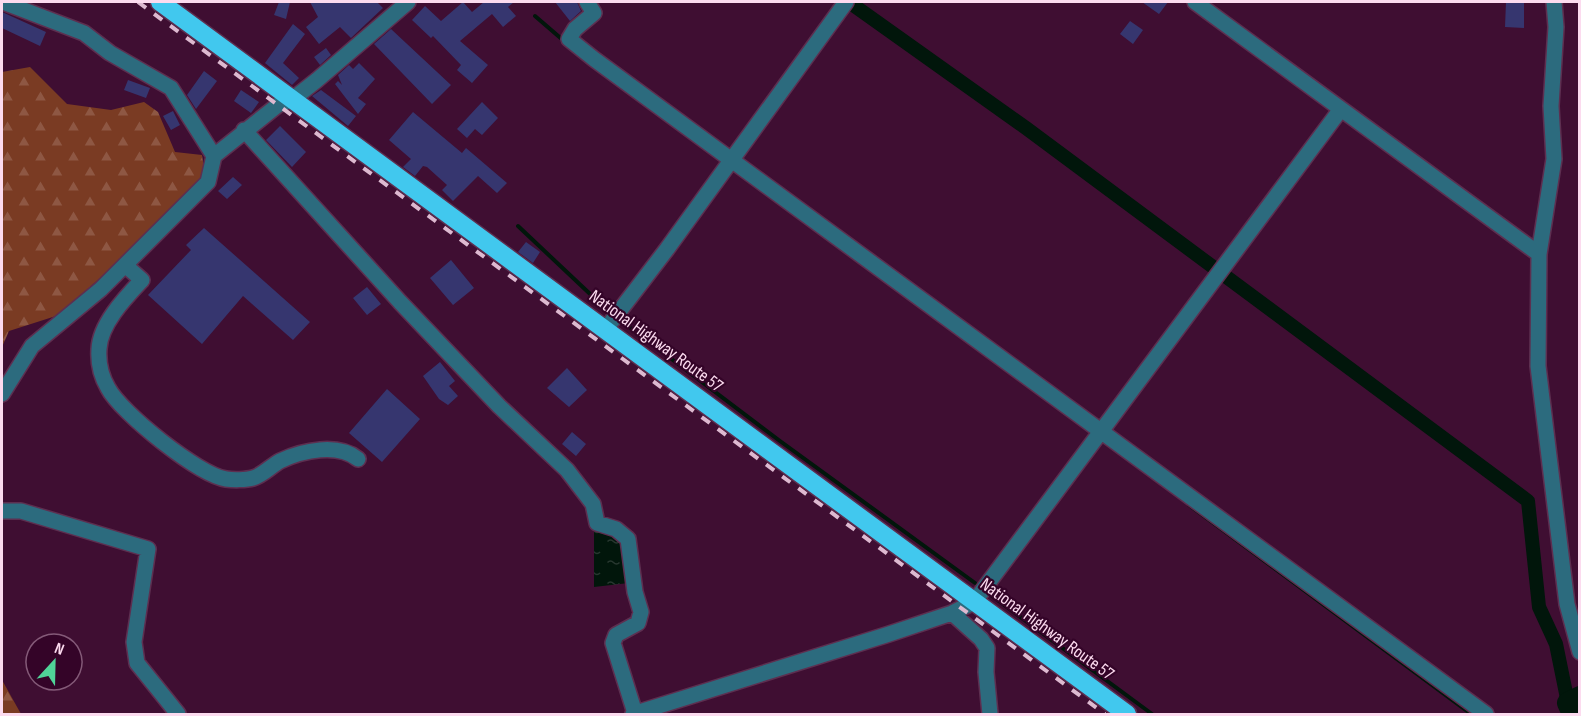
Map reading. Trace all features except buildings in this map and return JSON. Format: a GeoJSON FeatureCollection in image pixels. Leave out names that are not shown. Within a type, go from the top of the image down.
{"type":"FeatureCollection","features":[{"type":"Feature","properties":{"kind":"highway","name":"National Highway Route 57"},"geometry":{"type":"LineString","coordinates":[[160,2],[1127,714]]}},
{"type":"Feature","properties":{"kind":"street"},"geometry":{"type":"LineString","coordinates":[[3,2],[84,33],[110,53],[171,88],[214,156]]}},
{"type":"Feature","properties":{"kind":"street"},"geometry":{"type":"LineString","coordinates":[[2,394],[32,346],[101,289],[208,182],[214,156],[278,105],[293,99],[408,2]]}},
{"type":"Feature","properties":{"kind":"street"},"geometry":{"type":"LineString","coordinates":[[587,2],[594,13],[574,29],[569,39],[1486,714]]}},
{"type":"Feature","properties":{"kind":"street"},"geometry":{"type":"LineString","coordinates":[[605,330],[667,249],[846,2]]}},
{"type":"Feature","properties":{"kind":"street"},"geometry":{"type":"LineString","coordinates":[[1195,2],[1539,254]]}},
{"type":"Feature","properties":{"kind":"street"},"geometry":{"type":"LineString","coordinates":[[1554,2],[1556,27],[1551,106],[1554,159],[1539,254],[1538,366],[1567,604],[1580,652]]}},
{"type":"Feature","properties":{"kind":"street"},"geometry":{"type":"LineString","coordinates":[[244,130],[400,303],[499,406],[567,470],[593,504],[597,523],[616,528],[628,539],[635,592],[641,612],[638,623],[616,635],[612,643],[634,714],[744,681],[952,613],[974,602],[1341,109]]}},
{"type":"Feature","properties":{"kind":"street"},"geometry":{"type":"LineString","coordinates":[[125,265],[142,280],[122,301],[108,325],[99,347],[100,370],[109,390],[159,439],[197,466],[224,479],[254,478],[280,461],[307,452],[348,451],[358,459]]}},
{"type":"Feature","properties":{"kind":"street"},"geometry":{"type":"LineString","coordinates":[[2,511],[21,511],[148,549],[134,642],[137,663],[178,714]]}},
{"type":"Feature","properties":{"kind":"street"},"geometry":{"type":"LineString","coordinates":[[952,613],[981,639],[987,648],[986,672],[990,714]]}},
{"type":"Feature","properties":{"kind":"green space"},"geometry":{"type":"Polygon","coordinates":[[[30,67],[67,104],[111,110],[144,102],[158,112],[175,152],[202,155],[205,175],[143,239],[59,315],[9,331],[2,347],[2,72],[30,67]]]}},
{"type":"Feature","properties":{"kind":"green space"},"geometry":{"type":"Polygon","coordinates":[[[2,680],[21,714],[2,714],[2,680]]]}},
{"type":"Feature","properties":{"kind":"water"},"geometry":{"type":"Polygon","coordinates":[[[594,531],[614,535],[624,541],[629,583],[594,587],[594,531]]]}},
{"type":"Feature","properties":{"kind":"waterway"},"geometry":{"type":"LineString","coordinates":[[849,2],[1026,128],[1528,501],[1539,607],[1556,644],[1568,703]]}},
{"type":"Feature","properties":{"kind":"waterway"},"geometry":{"type":"LineString","coordinates":[[535,16],[564,41]]}},
{"type":"Feature","properties":{"kind":"waterway"},"geometry":{"type":"LineString","coordinates":[[518,226],[606,309]]}},
{"type":"Feature","properties":{"kind":"waterway"},"geometry":{"type":"LineString","coordinates":[[624,323],[780,441],[975,583]]}},
{"type":"Feature","properties":{"kind":"waterway"},"geometry":{"type":"LineString","coordinates":[[1189,505],[1471,714]]}},
{"type":"Feature","properties":{"kind":"waterway"},"geometry":{"type":"LineString","coordinates":[[992,596],[1152,714]]}},
{"type":"Feature","properties":{"kind":"waterway"},"geometry":{"type":"LineString","coordinates":[[1573,714],[1568,703],[1580,697]]}},
{"type":"Feature","properties":{"kind":"railway"},"geometry":{"type":"LineString","coordinates":[[138,2],[1105,714]]}}]}
